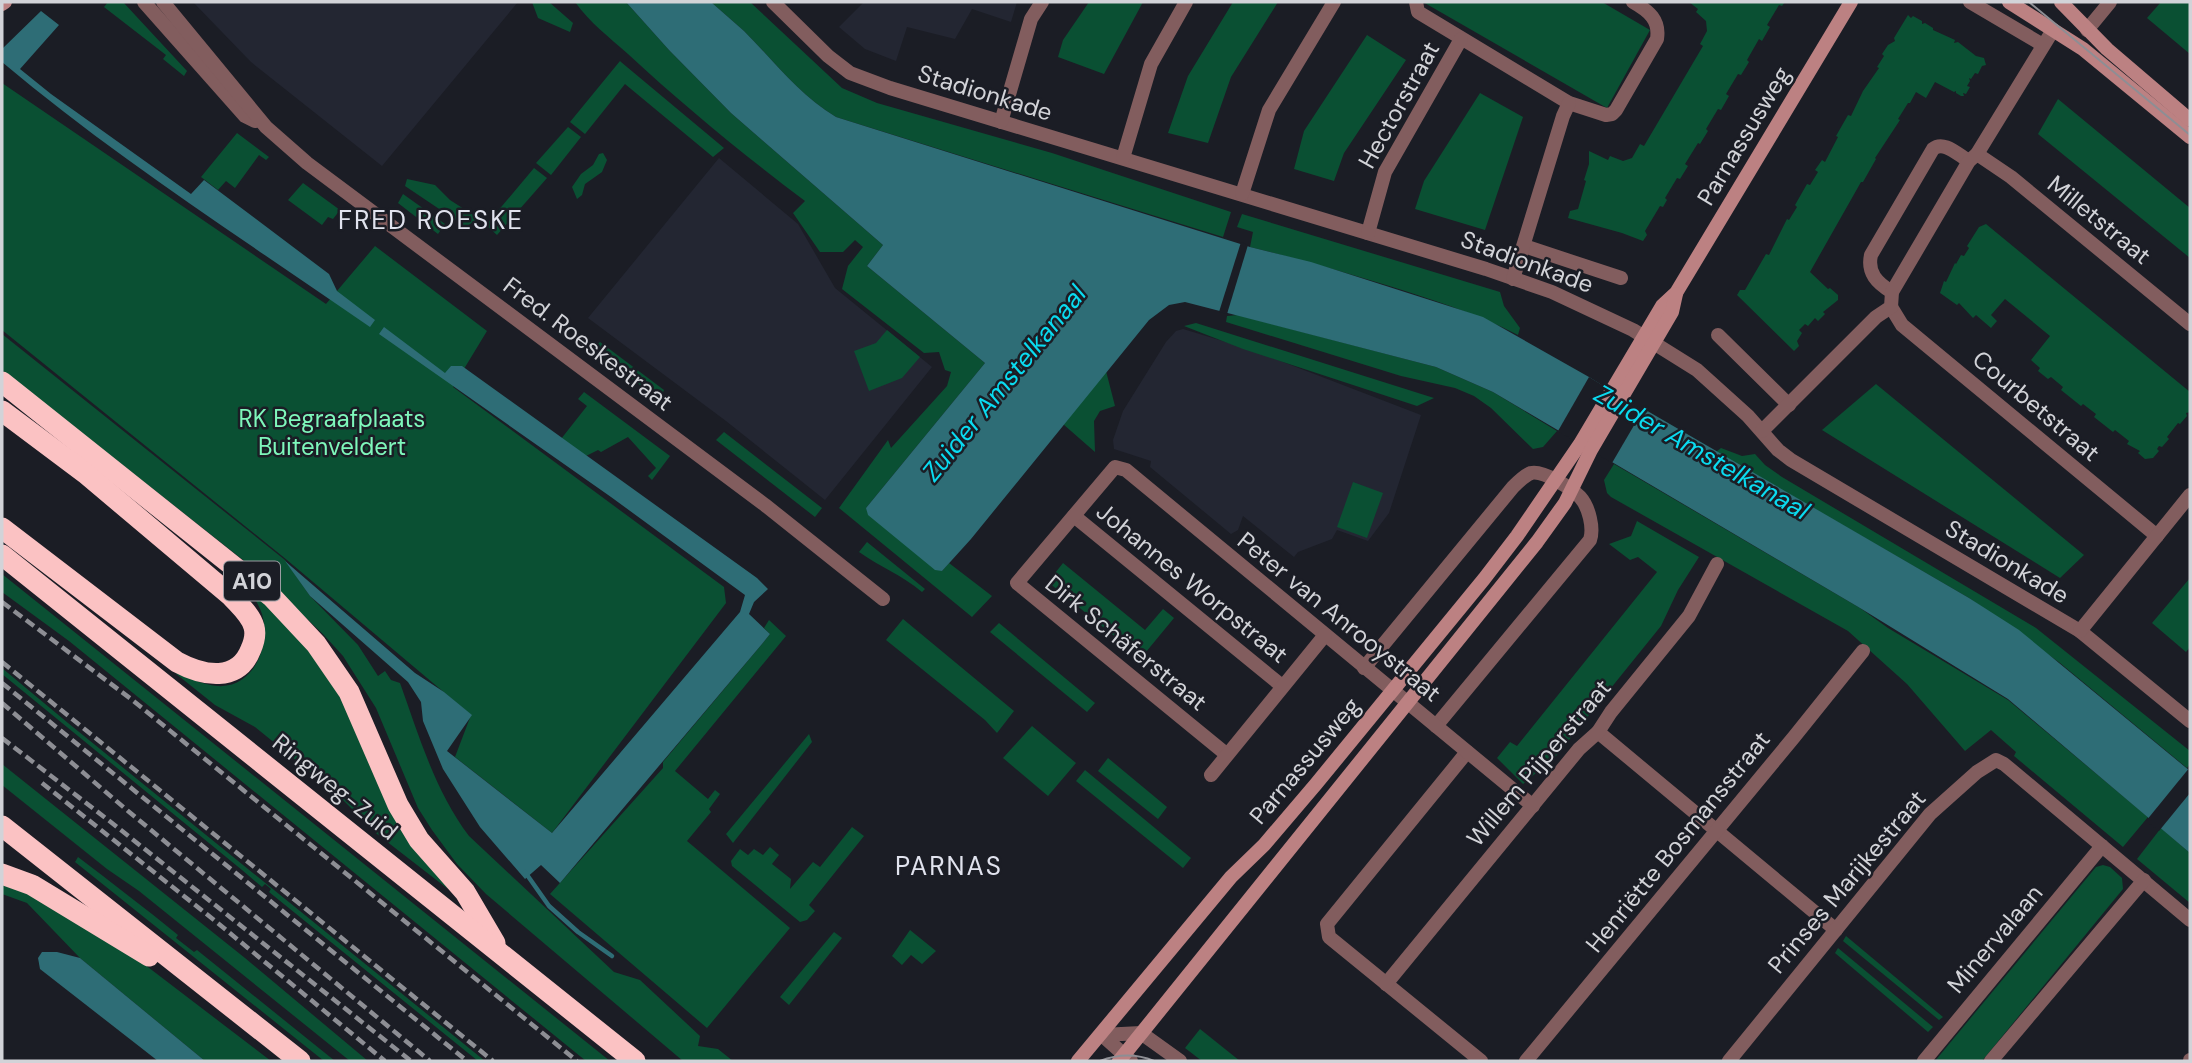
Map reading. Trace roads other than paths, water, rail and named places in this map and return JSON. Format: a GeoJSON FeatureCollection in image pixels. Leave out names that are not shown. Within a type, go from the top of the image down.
{"type":"FeatureCollection","features":[{"type":"Feature","properties":{"kind":"highway","name":"A10"},"geometry":{"type":"LineString","coordinates":[[2,382],[272,597],[316,644],[349,692],[385,778],[405,817],[426,848],[465,892],[503,956]]}},
{"type":"Feature","properties":{"kind":"highway","name":"A10"},"geometry":{"type":"LineString","coordinates":[[2,411],[85,472],[231,596],[248,615],[255,628],[250,653],[242,666],[215,675],[188,668],[2,528]]}},
{"type":"Feature","properties":{"kind":"highway","name":"Ringweg-Zuid"},"geometry":{"type":"LineString","coordinates":[[2,555],[635,1061]]}},
{"type":"Feature","properties":{"kind":"highway"},"geometry":{"type":"LineString","coordinates":[[2,826],[300,1061]]}},
{"type":"Feature","properties":{"kind":"highway"},"geometry":{"type":"LineString","coordinates":[[2,874],[41,891],[232,1006]]}},
{"type":"Feature","properties":{"kind":"main road","name":"Parnassusweg"},"geometry":{"type":"LineString","coordinates":[[1124,1059],[1178,986],[1537,542],[1565,503],[1575,494],[1585,447],[1648,340],[1672,312],[1676,293],[1851,2]]}},
{"type":"Feature","properties":{"kind":"main road"},"geometry":{"type":"LineString","coordinates":[[2061,2],[2087,30],[2190,120]]}},
{"type":"Feature","properties":{"kind":"main road"},"geometry":{"type":"LineString","coordinates":[[2018,4],[2083,49],[2190,137]]}},
{"type":"Feature","properties":{"kind":"main road","name":"Parnassusweg"},"geometry":{"type":"LineString","coordinates":[[1078,1061],[1231,877],[1284,822],[1484,579],[1550,476],[1585,447]]}},
{"type":"Feature","properties":{"kind":"street","name":"Fred. Roeskestraat"},"geometry":{"type":"LineString","coordinates":[[144,2],[245,116],[266,127]]}},
{"type":"Feature","properties":{"kind":"street","name":"Fred. Roeskestraat"},"geometry":{"type":"LineString","coordinates":[[163,2],[266,127],[307,163],[765,505],[883,598]]}},
{"type":"Feature","properties":{"kind":"street","name":"Stadionkade"},"geometry":{"type":"LineString","coordinates":[[773,2],[828,56],[850,73],[890,88],[1368,233],[1513,279],[1587,307],[1697,370],[1748,416],[1777,450],[1791,460],[2080,631],[2190,721]]}},
{"type":"Feature","properties":{"kind":"street"},"geometry":{"type":"LineString","coordinates":[[1001,122],[1031,19],[1042,2]]}},
{"type":"Feature","properties":{"kind":"street"},"geometry":{"type":"LineString","coordinates":[[1123,158],[1152,64],[1186,2]]}},
{"type":"Feature","properties":{"kind":"street"},"geometry":{"type":"LineString","coordinates":[[1242,194],[1269,110],[1334,2]]}},
{"type":"Feature","properties":{"kind":"street"},"geometry":{"type":"LineString","coordinates":[[1416,2],[1418,12],[1461,39],[1569,103],[1606,115],[1616,110],[1657,39],[1656,21],[1649,12],[1633,2]]}},
{"type":"Feature","properties":{"kind":"street"},"geometry":{"type":"LineString","coordinates":[[1970,2],[2043,45]]}},
{"type":"Feature","properties":{"kind":"street"},"geometry":{"type":"LineString","coordinates":[[2087,30],[2110,2]]}},
{"type":"Feature","properties":{"kind":"street"},"geometry":{"type":"LineString","coordinates":[[1762,431],[1891,300],[1973,158],[2053,30]]}},
{"type":"Feature","properties":{"kind":"street","name":"Hectorstraat"},"geometry":{"type":"LineString","coordinates":[[1368,233],[1385,172],[1461,39]]}},
{"type":"Feature","properties":{"kind":"street"},"geometry":{"type":"LineString","coordinates":[[1513,279],[1569,103]]}},
{"type":"Feature","properties":{"kind":"street","name":"Milletstraat"},"geometry":{"type":"LineString","coordinates":[[1891,300],[1873,276],[1869,264],[1871,255],[1926,160],[1933,149],[1940,145],[2011,177],[2190,324]]}},
{"type":"Feature","properties":{"kind":"street","name":"Stadionkade"},"geometry":{"type":"LineString","coordinates":[[1524,246],[1621,278]]}},
{"type":"Feature","properties":{"kind":"street","name":"Courbetstraat"},"geometry":{"type":"LineString","coordinates":[[1891,300],[1902,325],[2157,536]]}},
{"type":"Feature","properties":{"kind":"street"},"geometry":{"type":"LineString","coordinates":[[1718,335],[1789,405]]}},
{"type":"Feature","properties":{"kind":"street","name":"Dirk Schäferstraat"},"geometry":{"type":"LineString","coordinates":[[1115,467],[1017,583],[1226,754]]}},
{"type":"Feature","properties":{"kind":"street","name":"Peter van Anrooystraat"},"geometry":{"type":"LineString","coordinates":[[1115,467],[1126,470],[1533,806]]}},
{"type":"Feature","properties":{"kind":"street","name":"Parnassusweg"},"geometry":{"type":"LineString","coordinates":[[1364,668],[1513,486],[1530,474],[1550,476]]}},
{"type":"Feature","properties":{"kind":"street"},"geometry":{"type":"LineString","coordinates":[[1436,726],[1590,540],[1590,522],[1575,494],[1550,476]]}},
{"type":"Feature","properties":{"kind":"street"},"geometry":{"type":"LineString","coordinates":[[2080,631],[2190,495]]}},
{"type":"Feature","properties":{"kind":"street","name":"Johannes Worpstraat"},"geometry":{"type":"LineString","coordinates":[[1074,516],[1282,686]]}},
{"type":"Feature","properties":{"kind":"street","name":"Willem Pijperstraat"},"geometry":{"type":"LineString","coordinates":[[1386,984],[1579,749],[1598,732],[1611,712],[1689,616],[1717,564]]}},
{"type":"Feature","properties":{"kind":"street"},"geometry":{"type":"LineString","coordinates":[[1211,775],[1325,635]]}},
{"type":"Feature","properties":{"kind":"street","name":"Henriëtte Bosmansstraat"},"geometry":{"type":"LineString","coordinates":[[1526,1061],[1863,651]]}},
{"type":"Feature","properties":{"kind":"street"},"geometry":{"type":"LineString","coordinates":[[1598,732],[1836,930]]}},
{"type":"Feature","properties":{"kind":"street"},"geometry":{"type":"LineString","coordinates":[[1466,751],[1327,924],[1329,937],[1481,1061]]}},
{"type":"Feature","properties":{"kind":"street","name":"Prinses Marijkestraat"},"geometry":{"type":"LineString","coordinates":[[1730,1059],[1930,814],[1977,772],[1996,760],[2190,920]]}},
{"type":"Feature","properties":{"kind":"street","name":"Minervalaan"},"geometry":{"type":"LineString","coordinates":[[1924,1061],[2102,846]]}},
{"type":"Feature","properties":{"kind":"street"},"geometry":{"type":"LineString","coordinates":[[1991,1061],[2144,880]]}},
{"type":"Feature","properties":{"kind":"street"},"geometry":{"type":"LineString","coordinates":[[1102,1035],[1141,1033],[1180,1061]]}},
{"type":"Feature","properties":{"kind":"street"},"geometry":{"type":"LineString","coordinates":[[1102,1035],[1124,1059]]}},
{"type":"Feature","properties":{"kind":"water","name":"Zuider Amstelkanaal"},"geometry":{"type":"Polygon","coordinates":[[[626,2],[711,2],[744,31],[799,88],[836,117],[1483,317],[1969,598],[2019,630],[2190,771],[2190,853],[2008,699],[1860,608],[1493,392],[1436,367],[1185,302],[1169,305],[1149,320],[971,539],[942,571],[935,570],[868,515],[866,508],[985,363],[867,266],[883,245],[731,113],[626,2]]]}},
{"type":"Feature","properties":{"kind":"water"},"geometry":{"type":"Polygon","coordinates":[[[41,11],[59,25],[20,69],[191,194],[204,180],[329,274],[337,291],[375,320],[370,327],[136,166],[2,62],[2,49],[41,11]]]}},
{"type":"Feature","properties":{"kind":"water"},"geometry":{"type":"Polygon","coordinates":[[[384,327],[445,373],[451,366],[462,366],[757,578],[768,589],[754,602],[749,614],[770,634],[560,883],[541,865],[525,879],[480,827],[443,769],[423,721],[421,702],[408,682],[310,596],[285,561],[415,673],[472,715],[447,751],[552,833],[740,612],[745,595],[379,334],[384,327]]]}},
{"type":"Feature","properties":{"kind":"water"},"geometry":{"type":"Polygon","coordinates":[[[42,952],[57,952],[80,958],[205,1061],[158,1061],[40,969],[38,958],[42,952]]]}},
{"type":"Feature","properties":{"kind":"waterway"},"geometry":{"type":"LineString","coordinates":[[525,872],[549,906],[578,932],[612,956]]}},
{"type":"Feature","properties":{"kind":"tram line"},"geometry":{"type":"LineString","coordinates":[[2029,2],[2190,135]]}},
{"type":"Feature","properties":{"kind":"tram line"},"geometry":{"type":"LineString","coordinates":[[1100,1061],[1127,1055],[1154,1061]]}},
{"type":"Feature","properties":{"kind":"railway"},"geometry":{"type":"LineString","coordinates":[[2,602],[131,699],[577,1061]]}},
{"type":"Feature","properties":{"kind":"railway"},"geometry":{"type":"LineString","coordinates":[[2,662],[493,1061]]}},
{"type":"Feature","properties":{"kind":"railway"},"geometry":{"type":"LineString","coordinates":[[2,683],[467,1061]]}},
{"type":"Feature","properties":{"kind":"railway"},"geometry":{"type":"LineString","coordinates":[[2,703],[430,1061]]}},
{"type":"Feature","properties":{"kind":"railway"},"geometry":{"type":"LineString","coordinates":[[2,738],[411,1061]]}},
{"type":"Feature","properties":{"kind":"railway"},"geometry":{"type":"LineString","coordinates":[[42,783],[385,1061]]}},
{"type":"Feature","properties":{"kind":"district","name":"FRED ROESKE"},"geometry":{"type":"Point","coordinates":[431,220]}},
{"type":"Feature","properties":{"kind":"district","name":"PARNAS"},"geometry":{"type":"Point","coordinates":[949,866]}},
{"type":"Feature","properties":{"kind":"park label","name":"RK Begraafplaats Buitenveldert"},"geometry":{"type":"Point","coordinates":[332,433]}}]}
